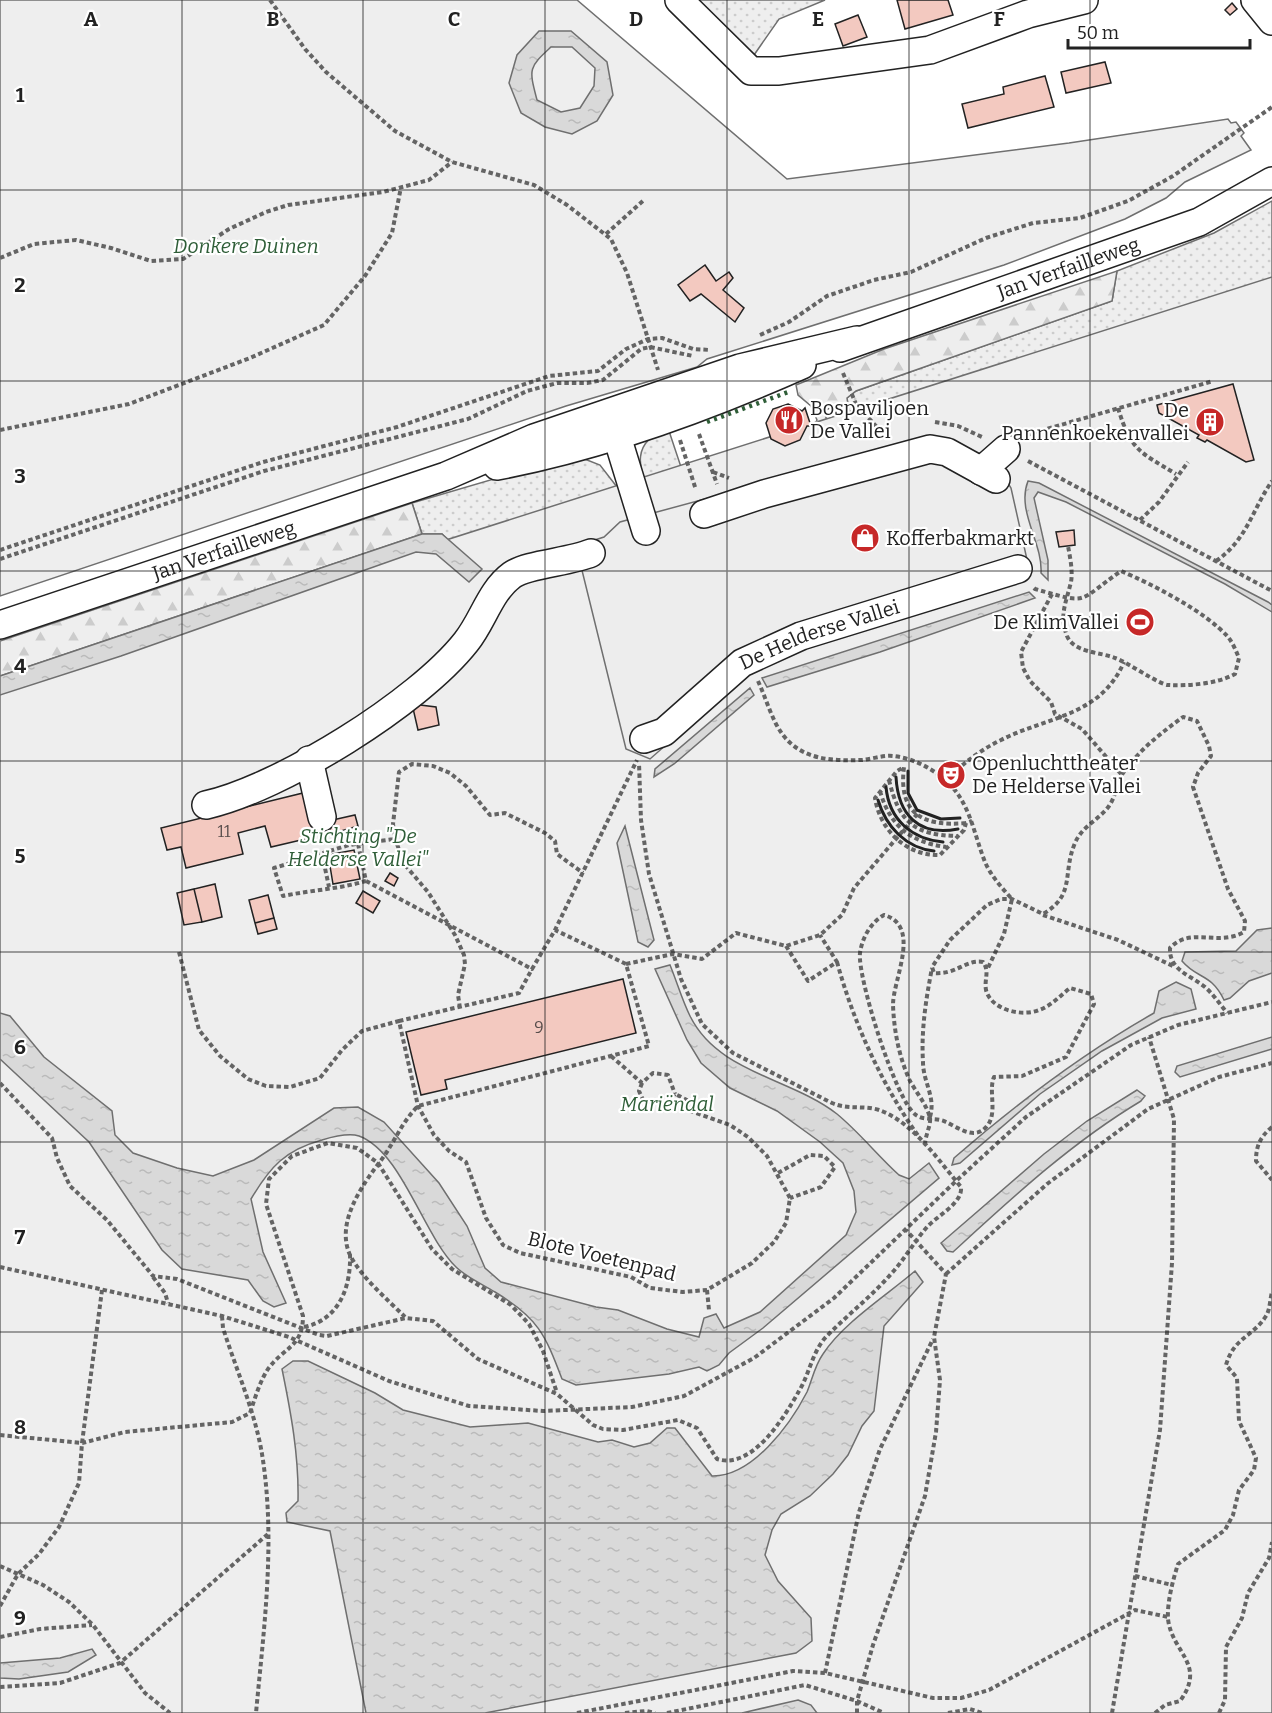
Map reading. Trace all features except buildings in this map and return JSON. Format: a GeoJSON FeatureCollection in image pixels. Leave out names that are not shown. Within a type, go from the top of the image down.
{"type":"FeatureCollection","features":[{"type":"Feature","properties":{"kind":"street"},"geometry":{"type":"LineString","coordinates":[[679,0],[691,9],[751,71],[779,71],[930,50],[1025,7],[1084,0]]}},
{"type":"Feature","properties":{"kind":"street"},"geometry":{"type":"LineString","coordinates":[[1256,0],[1272,21]]}},
{"type":"Feature","properties":{"kind":"street","name":"Jan Verfailleweg"},"geometry":{"type":"LineString","coordinates":[[0,625],[446,476],[534,438],[691,409],[748,389],[849,344],[1198,222],[1272,181]]}},
{"type":"Feature","properties":{"kind":"street","name":"Jan Verfailleweg"},"geometry":{"type":"LineString","coordinates":[[614,424],[740,368],[849,344]]}},
{"type":"Feature","properties":{"kind":"street"},"geometry":{"type":"LineString","coordinates":[[614,424],[645,531]]}},
{"type":"Feature","properties":{"kind":"street"},"geometry":{"type":"LineString","coordinates":[[704,514],[764,494],[930,450],[947,452],[988,475],[1012,443]]}},
{"type":"Feature","properties":{"kind":"street"},"geometry":{"type":"LineString","coordinates":[[206,805],[227,800],[309,760],[381,717],[423,686],[466,642],[499,586],[514,573],[591,553]]}},
{"type":"Feature","properties":{"kind":"street","name":"De Helderse Vallei"},"geometry":{"type":"LineString","coordinates":[[641,748],[664,732],[742,663],[801,636],[1018,569]]}},
{"type":"Feature","properties":{"kind":"street"},"geometry":{"type":"LineString","coordinates":[[309,760],[322,817]]}},
{"type":"Feature","properties":{"kind":"path"},"geometry":{"type":"LineString","coordinates":[[270,0],[298,40],[326,72],[395,131],[452,162],[534,185],[567,205],[606,234],[611,239],[627,273],[650,347]]}},
{"type":"Feature","properties":{"kind":"path"},"geometry":{"type":"LineString","coordinates":[[752,338],[789,322],[827,296],[874,280],[911,272],[986,238],[1033,223],[1080,218],[1128,201],[1173,176],[1272,108]]}},
{"type":"Feature","properties":{"kind":"path"},"geometry":{"type":"LineString","coordinates":[[0,258],[34,244],[76,240],[151,261],[183,259],[229,229],[288,205],[401,187],[429,180],[452,162]]}},
{"type":"Feature","properties":{"kind":"path"},"geometry":{"type":"LineString","coordinates":[[0,430],[129,404],[250,358],[324,325],[365,276],[393,233],[401,187]]}},
{"type":"Feature","properties":{"kind":"path"},"geometry":{"type":"LineString","coordinates":[[606,234],[645,199]]}},
{"type":"Feature","properties":{"kind":"path"},"geometry":{"type":"LineString","coordinates":[[0,550],[263,462],[397,427],[549,376],[598,371],[626,349],[648,339],[662,338],[693,349],[713,350]]}},
{"type":"Feature","properties":{"kind":"path"},"geometry":{"type":"LineString","coordinates":[[849,344],[844,379],[856,404],[883,434]]}},
{"type":"Feature","properties":{"kind":"path"},"geometry":{"type":"LineString","coordinates":[[0,559],[264,471],[468,419],[509,398],[537,388],[556,383],[597,382],[641,349],[650,347],[672,351]]}},
{"type":"Feature","properties":{"kind":"path"},"geometry":{"type":"LineString","coordinates":[[1012,443],[1118,408],[1213,381]]}},
{"type":"Feature","properties":{"kind":"path"},"geometry":{"type":"LineString","coordinates":[[1118,408],[1127,436],[1138,452],[1176,474]]}},
{"type":"Feature","properties":{"kind":"path"},"geometry":{"type":"LineString","coordinates":[[691,409],[713,472]]}},
{"type":"Feature","properties":{"kind":"path"},"geometry":{"type":"LineString","coordinates":[[1140,520],[1159,502],[1176,474],[1188,462]]}},
{"type":"Feature","properties":{"kind":"path"},"geometry":{"type":"LineString","coordinates":[[1216,561],[1232,551],[1272,481]]}},
{"type":"Feature","properties":{"kind":"path"},"geometry":{"type":"LineString","coordinates":[[1018,569],[1035,589],[1052,594],[1065,598],[1075,601],[1094,593],[1121,571],[1144,580],[1211,620],[1229,639],[1239,658],[1235,674],[1223,681],[1165,685],[1125,661],[1085,651],[1068,639],[1062,619],[1065,598],[1071,582],[1068,546]]}},
{"type":"Feature","properties":{"kind":"path"},"geometry":{"type":"LineString","coordinates":[[1052,594],[1021,652],[1023,668],[1030,681],[1051,702],[1055,714],[1064,716],[1082,729],[1122,775]]}},
{"type":"Feature","properties":{"kind":"path"},"geometry":{"type":"LineString","coordinates":[[945,780],[968,759],[1000,740],[1064,716],[1103,694],[1116,681],[1125,661]]}},
{"type":"Feature","properties":{"kind":"path"},"geometry":{"type":"LineString","coordinates":[[742,663],[752,670],[782,735],[802,753],[812,757],[862,760],[891,755],[905,758],[928,768],[945,780],[966,805],[986,864],[999,885],[1012,899],[1043,914],[1118,940],[1174,966],[1206,988],[1227,1013]]}},
{"type":"Feature","properties":{"kind":"path"},"geometry":{"type":"LineString","coordinates":[[1043,914],[1057,906],[1063,896],[1075,843],[1089,822],[1107,809],[1118,792],[1122,775],[1160,734],[1183,717],[1197,721],[1209,746],[1211,756],[1198,773],[1193,787],[1228,889],[1245,921],[1244,932],[1232,939],[1185,938],[1176,941],[1170,948],[1169,956],[1174,966]]}},
{"type":"Feature","properties":{"kind":"path"},"geometry":{"type":"LineString","coordinates":[[179,952],[199,1030],[220,1056],[248,1078],[266,1086],[290,1087],[320,1078],[342,1050],[362,1031],[519,993],[555,930],[641,748]]}},
{"type":"Feature","properties":{"kind":"path"},"geometry":{"type":"LineString","coordinates":[[153,1276],[177,1278],[327,1336],[405,1318],[433,1322],[478,1359],[557,1394],[592,1425],[603,1429],[632,1429],[678,1420],[697,1428],[717,1459],[727,1462],[743,1458],[764,1440],[799,1391],[821,1344],[891,1274],[916,1241],[959,1198],[961,1187],[924,1144],[894,1119],[878,1110],[839,1106],[733,1053],[702,1024],[688,998],[649,874],[641,820],[641,748]]}},
{"type":"Feature","properties":{"kind":"path"},"geometry":{"type":"LineString","coordinates":[[905,758],[903,793],[918,813],[937,824],[972,821]]}},
{"type":"Feature","properties":{"kind":"path"},"geometry":{"type":"LineString","coordinates":[[460,1008],[458,995],[465,964],[455,934],[428,892],[405,865],[395,839],[393,824],[399,772],[412,764],[433,766],[450,773],[466,786],[490,815],[505,813],[545,833],[555,842],[557,854],[583,873]]}},
{"type":"Feature","properties":{"kind":"path"},"geometry":{"type":"LineString","coordinates":[[904,767],[888,780],[874,798],[884,825],[897,840],[928,855],[940,855],[966,823]]}},
{"type":"Feature","properties":{"kind":"path"},"geometry":{"type":"LineString","coordinates":[[888,780],[896,805],[910,824],[934,835],[957,836]]}},
{"type":"Feature","properties":{"kind":"path"},"geometry":{"type":"LineString","coordinates":[[880,790],[888,813],[903,832],[929,845],[946,848]]}},
{"type":"Feature","properties":{"kind":"path"},"geometry":{"type":"LineString","coordinates":[[555,930],[626,964],[673,954],[702,958],[736,933],[786,946],[820,935],[842,915],[854,888],[918,813]]}},
{"type":"Feature","properties":{"kind":"path"},"geometry":{"type":"LineString","coordinates":[[395,839],[358,844],[274,868],[283,896],[329,887],[338,890],[366,881],[532,969]]}},
{"type":"Feature","properties":{"kind":"path"},"geometry":{"type":"LineString","coordinates":[[358,844],[366,881]]}},
{"type":"Feature","properties":{"kind":"path"},"geometry":{"type":"LineString","coordinates":[[321,854],[329,887]]}},
{"type":"Feature","properties":{"kind":"path"},"geometry":{"type":"LineString","coordinates":[[924,1144],[933,1106],[923,1056],[924,1007],[932,967],[950,940],[987,905],[1001,899],[1012,899]]}},
{"type":"Feature","properties":{"kind":"path"},"geometry":{"type":"LineString","coordinates":[[930,1118],[909,1079],[897,1041],[893,999],[903,952],[902,930],[891,917],[884,915],[871,925],[860,953],[865,990],[883,1049],[908,1106],[916,1116],[930,1118],[936,1117],[974,1133],[987,1126],[991,1118],[994,1077],[1004,1074],[1022,1076],[1066,1057],[1094,1004],[1091,994],[1070,988],[1040,1010],[1029,1013],[1001,1008],[993,1002],[986,990],[987,970],[1004,934],[1012,899]]}},
{"type":"Feature","properties":{"kind":"path"},"geometry":{"type":"LineString","coordinates":[[820,935],[837,962],[856,1021],[883,1076],[924,1144]]}},
{"type":"Feature","properties":{"kind":"path"},"geometry":{"type":"LineString","coordinates":[[786,946],[808,981],[837,962]]}},
{"type":"Feature","properties":{"kind":"path"},"geometry":{"type":"LineString","coordinates":[[932,967],[934,973],[947,974],[977,961],[983,962],[987,970]]}},
{"type":"Feature","properties":{"kind":"path"},"geometry":{"type":"LineString","coordinates":[[303,1327],[327,1319],[344,1296],[350,1271],[346,1227],[354,1200],[384,1156],[405,1119],[418,1106],[649,1046],[626,964]]}},
{"type":"Feature","properties":{"kind":"path"},"geometry":{"type":"LineString","coordinates":[[0,1267],[222,1316],[298,1341],[389,1381],[469,1406],[543,1411],[632,1407],[684,1396],[712,1383],[754,1358],[834,1298],[1026,1117],[1079,1079],[1149,1037],[1178,1024],[1272,1002]]}},
{"type":"Feature","properties":{"kind":"path"},"geometry":{"type":"LineString","coordinates":[[399,1021],[418,1106]]}},
{"type":"Feature","properties":{"kind":"path"},"geometry":{"type":"LineString","coordinates":[[1112,1713],[1136,1576],[1165,1383],[1172,1263],[1174,1119],[1149,1037]]}},
{"type":"Feature","properties":{"kind":"path"},"geometry":{"type":"LineString","coordinates":[[611,1056],[642,1083]]}},
{"type":"Feature","properties":{"kind":"path"},"geometry":{"type":"LineString","coordinates":[[825,1673],[859,1512],[880,1449],[934,1337],[946,1274],[999,1225],[1088,1152],[1148,1109],[1219,1077],[1272,1063]]}},
{"type":"Feature","properties":{"kind":"path"},"geometry":{"type":"LineString","coordinates":[[675,1094],[666,1103],[654,1103],[643,1100],[639,1091],[642,1083],[652,1073],[660,1072],[668,1075],[675,1094],[687,1100],[688,1110],[730,1125],[748,1137],[767,1155],[790,1198],[821,1187],[835,1167],[824,1156],[810,1155],[778,1173]]}},
{"type":"Feature","properties":{"kind":"path"},"geometry":{"type":"LineString","coordinates":[[0,1083],[52,1138],[70,1186],[107,1220],[153,1276],[165,1293],[168,1303]]}},
{"type":"Feature","properties":{"kind":"path","name":"Blote Voetenpad"},"geometry":{"type":"LineString","coordinates":[[418,1106],[434,1135],[449,1151],[466,1162],[486,1218],[504,1245],[547,1260],[631,1276],[650,1288],[683,1292],[706,1290],[752,1263],[774,1242],[786,1223],[790,1198]]}},
{"type":"Feature","properties":{"kind":"path"},"geometry":{"type":"LineString","coordinates":[[1272,1127],[1260,1138],[1256,1150],[1256,1161],[1272,1180]]}},
{"type":"Feature","properties":{"kind":"path"},"geometry":{"type":"LineString","coordinates":[[0,1435],[82,1443],[125,1432],[232,1422],[250,1413],[268,1369],[298,1341],[303,1327],[303,1316],[266,1203],[269,1179],[292,1156],[328,1143],[357,1148],[378,1163],[432,1249],[452,1269],[511,1305],[530,1324],[543,1351],[557,1394]]}},
{"type":"Feature","properties":{"kind":"path"},"geometry":{"type":"LineString","coordinates":[[906,1230],[946,1274]]}},
{"type":"Feature","properties":{"kind":"path"},"geometry":{"type":"LineString","coordinates":[[350,1254],[378,1291],[405,1318]]}},
{"type":"Feature","properties":{"kind":"path"},"geometry":{"type":"LineString","coordinates":[[0,1606],[18,1574],[39,1554],[59,1527],[79,1483],[102,1290]]}},
{"type":"Feature","properties":{"kind":"path"},"geometry":{"type":"LineString","coordinates":[[706,1290],[709,1310]]}},
{"type":"Feature","properties":{"kind":"path"},"geometry":{"type":"LineString","coordinates":[[1155,1713],[1165,1705],[1180,1701],[1189,1684],[1190,1666],[1171,1635],[1168,1617],[1172,1585],[1178,1564],[1225,1530],[1233,1515],[1239,1490],[1254,1470],[1256,1458],[1239,1421],[1237,1378],[1226,1365],[1230,1351],[1238,1341],[1267,1316],[1272,1292]]}},
{"type":"Feature","properties":{"kind":"path"},"geometry":{"type":"LineString","coordinates":[[222,1316],[223,1328],[262,1452],[268,1496],[266,1608],[256,1713]]}},
{"type":"Feature","properties":{"kind":"path"},"geometry":{"type":"LineString","coordinates":[[856,1713],[857,1701],[873,1645],[925,1496],[936,1432],[940,1380],[934,1337]]}},
{"type":"Feature","properties":{"kind":"path"},"geometry":{"type":"LineString","coordinates":[[0,1687],[60,1683],[120,1663],[268,1534]]}},
{"type":"Feature","properties":{"kind":"path"},"geometry":{"type":"LineString","coordinates":[[1219,1713],[1225,1700],[1226,1647],[1242,1618],[1248,1593],[1269,1558],[1272,1542]]}},
{"type":"Feature","properties":{"kind":"path"},"geometry":{"type":"LineString","coordinates":[[0,1566],[60,1595],[93,1625],[145,1693],[170,1713]]}},
{"type":"Feature","properties":{"kind":"path"},"geometry":{"type":"LineString","coordinates":[[1136,1576],[1172,1585]]}},
{"type":"Feature","properties":{"kind":"path"},"geometry":{"type":"LineString","coordinates":[[578,1713],[782,1672],[825,1673],[933,1698],[961,1698],[989,1690],[1135,1610],[1168,1617]]}},
{"type":"Feature","properties":{"kind":"path"},"geometry":{"type":"LineString","coordinates":[[0,1637],[40,1629],[93,1625]]}},
{"type":"Feature","properties":{"kind":"path"},"geometry":{"type":"LineString","coordinates":[[667,1713],[805,1685],[857,1701],[884,1713]]}},
{"type":"Feature","properties":{"kind":"path"},"geometry":{"type":"LineString","coordinates":[[961,1698],[970,1709]]}},
{"type":"Feature","properties":{"kind":"path"},"geometry":{"type":"LineString","coordinates":[[948,1713],[970,1709],[982,1713]]}},
{"type":"Feature","properties":{"kind":"path"},"geometry":{"type":"LineString","coordinates":[[625,1713],[646,1711],[654,1713]]}},
{"type":"Feature","properties":{"kind":"green space","name":"Donkere Duinen"},"geometry":{"type":"Polygon","coordinates":[[[0,0],[577,0],[787,179],[1069,143],[1228,119],[1231,123],[1236,122],[1244,133],[1241,136],[1251,150],[1185,182],[1166,198],[1125,219],[1004,265],[707,359],[697,367],[566,406],[0,596],[0,0]]]}},
{"type":"Feature","properties":{"kind":"green space"},"geometry":{"type":"Polygon","coordinates":[[[693,0],[825,0],[779,19],[754,55],[693,0]]]}},
{"type":"Feature","properties":{"kind":"green space"},"geometry":{"type":"Polygon","coordinates":[[[1272,201],[1272,452],[850,419],[847,398],[856,391],[1112,301],[1117,271],[1214,233],[1272,201]]]}},
{"type":"Feature","properties":{"kind":"green space"},"geometry":{"type":"Polygon","coordinates":[[[1117,271],[1112,301],[856,391],[847,398],[850,419],[844,432],[834,406],[824,411],[831,434],[812,429],[817,420],[811,406],[798,395],[796,385],[884,349],[1117,271]]]}},
{"type":"Feature","properties":{"kind":"green space","name":"Mariëndal"},"geometry":{"type":"Polygon","coordinates":[[[1272,277],[1272,1713],[0,1713],[0,682],[1272,277]]]}},
{"type":"Feature","properties":{"kind":"green space"},"geometry":{"type":"Polygon","coordinates":[[[668,428],[694,506],[651,501],[643,479],[640,458],[642,450],[655,434],[668,428]]]}},
{"type":"Feature","properties":{"kind":"green space"},"geometry":{"type":"Polygon","coordinates":[[[582,458],[600,465],[617,487],[455,547],[442,534],[422,534],[412,503],[559,460],[582,458]]]}},
{"type":"Feature","properties":{"kind":"green space"},"geometry":{"type":"Polygon","coordinates":[[[412,503],[422,534],[0,676],[0,641],[412,503]]]}},
{"type":"Feature","properties":{"kind":"shaded area"},"geometry":{"type":"Polygon","coordinates":[[[930,438],[1000,470],[1011,488],[1028,564],[782,653],[749,672],[650,759],[626,749],[576,546],[604,537],[620,522],[930,438]]]}},
{"type":"Feature","properties":{"kind":"water"},"geometry":{"type":"Polygon","coordinates":[[[539,31],[571,31],[607,62],[613,95],[597,121],[572,134],[545,127],[521,113],[509,83],[517,55],[539,31]],[[551,47],[532,70],[537,100],[561,112],[580,108],[594,86],[595,68],[572,47],[551,47]]]}},
{"type":"Feature","properties":{"kind":"water"},"geometry":{"type":"Polygon","coordinates":[[[1028,481],[1039,483],[1268,602],[1272,605],[1272,612],[1225,584],[1066,502],[1038,492],[1034,498],[1048,560],[1048,580],[1041,573],[1041,562],[1027,515],[1025,492],[1028,481]]]}},
{"type":"Feature","properties":{"kind":"water"},"geometry":{"type":"Polygon","coordinates":[[[422,534],[442,534],[482,569],[469,582],[436,554],[416,552],[121,656],[0,695],[0,676],[422,534]]]}},
{"type":"Feature","properties":{"kind":"water"},"geometry":{"type":"Polygon","coordinates":[[[1029,592],[1035,598],[880,652],[767,687],[762,678],[1029,592]]]}},
{"type":"Feature","properties":{"kind":"water"},"geometry":{"type":"Polygon","coordinates":[[[750,688],[754,695],[674,764],[654,777],[655,769],[750,688]]]}},
{"type":"Feature","properties":{"kind":"water"},"geometry":{"type":"Polygon","coordinates":[[[625,826],[654,940],[648,947],[638,942],[617,843],[625,826]]]}},
{"type":"Feature","properties":{"kind":"water"},"geometry":{"type":"Polygon","coordinates":[[[1272,928],[1272,973],[1249,981],[1230,998],[1224,1000],[1214,985],[1182,961],[1185,952],[1236,951],[1257,930],[1272,928]]]}},
{"type":"Feature","properties":{"kind":"water"},"geometry":{"type":"Polygon","coordinates":[[[670,965],[690,1016],[702,1035],[718,1050],[737,1063],[819,1102],[837,1114],[899,1175],[909,1179],[929,1163],[939,1178],[763,1328],[729,1353],[719,1365],[707,1371],[699,1367],[669,1374],[576,1385],[562,1379],[545,1339],[531,1319],[510,1301],[456,1267],[444,1253],[388,1159],[374,1145],[355,1135],[322,1140],[288,1155],[272,1169],[251,1199],[263,1252],[286,1303],[274,1307],[263,1301],[248,1280],[182,1269],[162,1250],[89,1142],[0,1059],[0,1013],[10,1016],[44,1057],[112,1111],[115,1135],[133,1153],[177,1168],[213,1176],[254,1160],[334,1108],[358,1107],[384,1122],[439,1183],[467,1226],[485,1268],[501,1282],[596,1307],[618,1310],[667,1329],[699,1337],[704,1318],[716,1314],[724,1328],[760,1312],[846,1235],[856,1212],[854,1191],[843,1163],[820,1142],[777,1111],[730,1088],[701,1063],[687,1040],[655,969],[670,965]]]}},
{"type":"Feature","properties":{"kind":"water"},"geometry":{"type":"Polygon","coordinates":[[[1176,982],[1191,989],[1196,1009],[1162,1018],[1102,1051],[1040,1094],[960,1163],[952,1165],[954,1158],[1026,1099],[1101,1045],[1154,1013],[1159,991],[1176,982]]]}},
{"type":"Feature","properties":{"kind":"water"},"geometry":{"type":"Polygon","coordinates":[[[1272,1037],[1272,1049],[1180,1077],[1175,1072],[1177,1066],[1272,1037]]]}},
{"type":"Feature","properties":{"kind":"water"},"geometry":{"type":"Polygon","coordinates":[[[1137,1090],[1145,1096],[1141,1101],[1115,1117],[1067,1153],[1020,1191],[953,1252],[947,1251],[941,1243],[1044,1154],[1087,1121],[1137,1090]]]}},
{"type":"Feature","properties":{"kind":"water"},"geometry":{"type":"Polygon","coordinates":[[[915,1271],[923,1282],[884,1326],[874,1411],[862,1426],[848,1455],[833,1474],[810,1496],[781,1514],[772,1530],[765,1555],[778,1581],[811,1618],[812,1641],[796,1653],[485,1713],[366,1713],[330,1531],[287,1522],[286,1513],[298,1501],[298,1484],[294,1435],[282,1369],[293,1361],[308,1361],[375,1393],[403,1410],[470,1427],[528,1423],[598,1442],[612,1440],[634,1447],[650,1443],[667,1428],[675,1428],[712,1476],[727,1474],[755,1459],[780,1433],[807,1392],[820,1358],[842,1331],[915,1271]]]}},
{"type":"Feature","properties":{"kind":"water"},"geometry":{"type":"Polygon","coordinates":[[[92,1649],[96,1655],[68,1672],[19,1679],[0,1678],[0,1663],[60,1658],[92,1649]]]}},
{"type":"Feature","properties":{"kind":"water"},"geometry":{"type":"Polygon","coordinates":[[[798,1700],[811,1705],[817,1713],[742,1713],[798,1700]]]}},
{"type":"Feature","properties":{"kind":"hedge"},"geometry":{"type":"LineString","coordinates":[[707,422],[791,391]]}},
{"type":"Feature","properties":{"kind":"wall"},"geometry":{"type":"LineString","coordinates":[[908,771],[908,793],[917,810],[941,819],[960,818]]}},
{"type":"Feature","properties":{"kind":"wall"},"geometry":{"type":"LineString","coordinates":[[896,777],[901,802],[913,820],[921,826],[932,829],[944,831],[958,829]]}},
{"type":"Feature","properties":{"kind":"wall"},"geometry":{"type":"LineString","coordinates":[[886,787],[892,809],[904,826],[921,837],[943,842]]}},
{"type":"Feature","properties":{"kind":"wall"},"geometry":{"type":"LineString","coordinates":[[878,800],[886,819],[906,841],[934,851]]}},
{"type":"Feature","properties":{"kind":"place","name":"Bospaviljoen De Vallei"},"geometry":{"type":"Point","coordinates":[789,420]}},
{"type":"Feature","properties":{"kind":"place","name":"De Pannenkoekenvallei"},"geometry":{"type":"Point","coordinates":[1210,422]}},
{"type":"Feature","properties":{"kind":"place","name":"Kofferbakmarkt"},"geometry":{"type":"Point","coordinates":[865,538]}},
{"type":"Feature","properties":{"kind":"place","name":"De KlimVallei"},"geometry":{"type":"Point","coordinates":[1140,622]}},
{"type":"Feature","properties":{"kind":"place","name":"Openluchttheater De Helderse Vallei"},"geometry":{"type":"Point","coordinates":[951,775]}},
{"type":"Feature","properties":{"kind":"park label","name":"Stichting \"De Helderse Vallei\""},"geometry":{"type":"Point","coordinates":[358,848]}}]}
